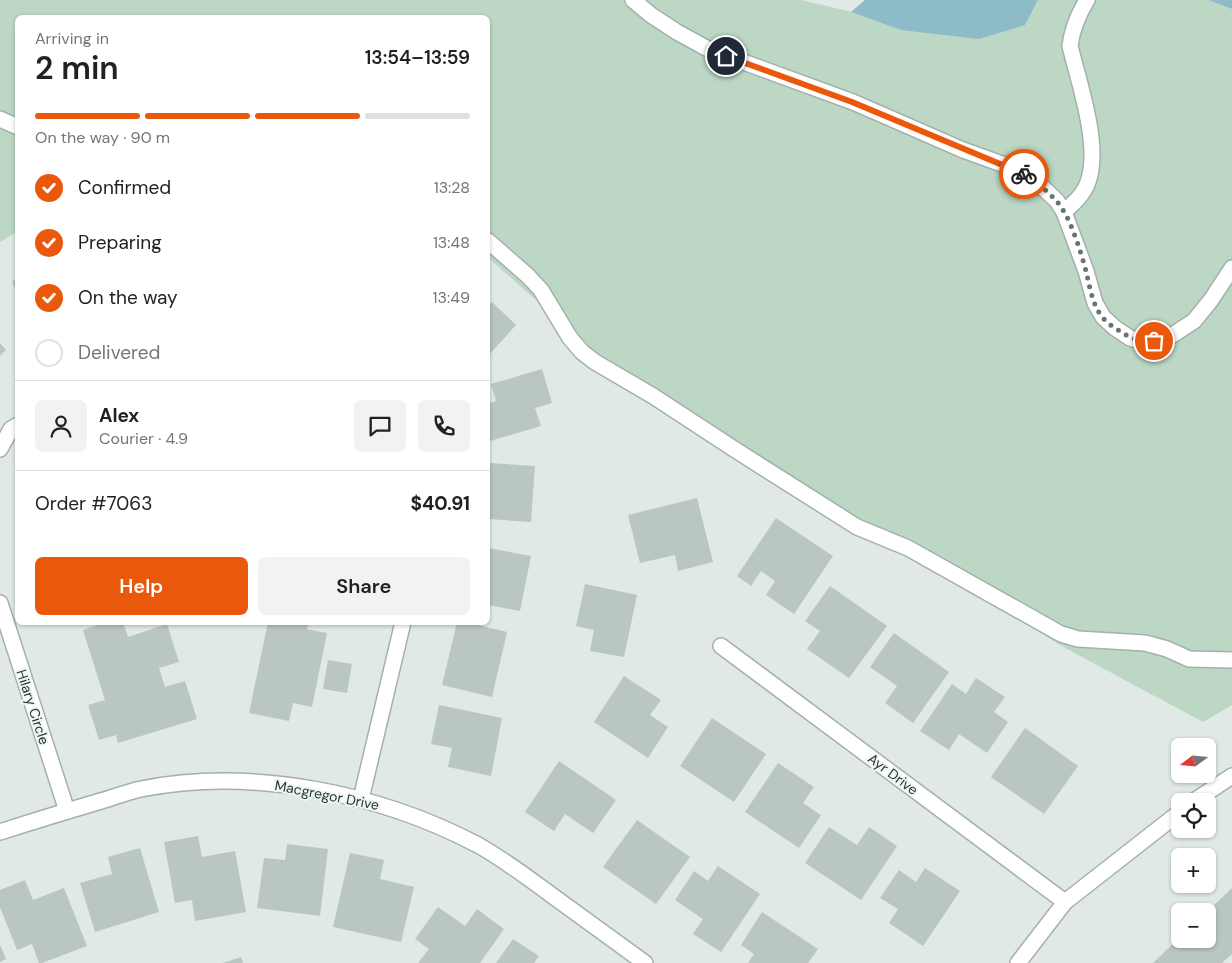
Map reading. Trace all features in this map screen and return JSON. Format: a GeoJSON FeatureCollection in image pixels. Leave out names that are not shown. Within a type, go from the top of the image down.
{"type":"FeatureCollection","features":[{"type":"Feature","properties":{"kind":"street"},"geometry":{"type":"LineString","coordinates":[[633,0],[650,15],[708,49],[852,102],[963,150],[1022,173],[1057,201],[1064,212],[1086,271],[1095,303],[1103,317],[1130,338],[1143,342],[1154,341],[1170,336],[1194,321],[1211,300],[1232,268]]}},
{"type":"Feature","properties":{"kind":"street"},"geometry":{"type":"LineString","coordinates":[[1064,212],[1082,194],[1088,182],[1091,168],[1090,131],[1070,46],[1071,33],[1078,15],[1087,0]]}},
{"type":"Feature","properties":{"kind":"street"},"geometry":{"type":"LineString","coordinates":[[0,119],[15,126]]}},
{"type":"Feature","properties":{"kind":"street"},"geometry":{"type":"LineString","coordinates":[[490,243],[541,290],[570,338],[582,352],[734,450],[857,526],[908,548],[1060,634],[1078,639],[1145,643],[1167,649],[1189,659],[1232,660]]}},
{"type":"Feature","properties":{"kind":"street"},"geometry":{"type":"LineString","coordinates":[[0,449],[11,429],[15,427]]}},
{"type":"Feature","properties":{"kind":"street","name":"Hilary Circle"},"geometry":{"type":"LineString","coordinates":[[0,603],[67,811]]}},
{"type":"Feature","properties":{"kind":"street"},"geometry":{"type":"LineString","coordinates":[[361,799],[402,625]]}},
{"type":"Feature","properties":{"kind":"street","name":"Ayr Drive"},"geometry":{"type":"LineString","coordinates":[[721,646],[1065,902]]}},
{"type":"Feature","properties":{"kind":"street","name":"Macgregor Drive"},"geometry":{"type":"LineString","coordinates":[[0,832],[141,789],[193,783],[230,782],[288,785],[361,799],[402,812],[479,846],[522,874],[645,963]]}},
{"type":"Feature","properties":{"kind":"street"},"geometry":{"type":"LineString","coordinates":[[1209,793],[1230,782]]}},
{"type":"Feature","properties":{"kind":"street"},"geometry":{"type":"LineString","coordinates":[[1018,963],[1065,902],[1171,819]]}},
{"type":"Feature","properties":{"kind":"green space"},"geometry":{"type":"Polygon","coordinates":[[[0,0],[801,0],[852,12],[901,30],[1025,25],[1038,0],[1208,0],[1232,9],[1232,705],[1203,722],[1067,649],[621,375],[494,263],[490,258],[490,15],[15,15],[15,233],[0,242],[0,0]]]}},
{"type":"Feature","properties":{"kind":"water"},"geometry":{"type":"Polygon","coordinates":[[[865,0],[1038,0],[1025,25],[979,39],[901,30],[851,12],[865,0]]]}},
{"type":"Feature","properties":{"kind":"water"},"geometry":{"type":"Polygon","coordinates":[[[1208,0],[1232,0],[1232,9],[1208,0]]]}},
{"type":"Feature","properties":{"kind":"building"},"geometry":{"type":"Polygon","coordinates":[[[492,302],[516,325],[490,354],[490,304],[492,302]]]}},
{"type":"Feature","properties":{"kind":"building"},"geometry":{"type":"Polygon","coordinates":[[[0,343],[6,350],[0,356],[0,343]]]}},
{"type":"Feature","properties":{"kind":"building"},"geometry":{"type":"Polygon","coordinates":[[[542,369],[552,403],[535,408],[541,426],[490,441],[490,403],[496,401],[491,384],[542,369]]]}},
{"type":"Feature","properties":{"kind":"building"},"geometry":{"type":"Polygon","coordinates":[[[490,463],[535,466],[531,522],[490,519],[490,463]]]}},
{"type":"Feature","properties":{"kind":"building"},"geometry":{"type":"Polygon","coordinates":[[[697,498],[713,562],[678,571],[675,555],[640,563],[628,515],[697,498]]]}},
{"type":"Feature","properties":{"kind":"building"},"geometry":{"type":"Polygon","coordinates":[[[776,518],[833,556],[794,614],[766,595],[775,581],[761,571],[751,586],[737,576],[776,518]]]}},
{"type":"Feature","properties":{"kind":"building"},"geometry":{"type":"Polygon","coordinates":[[[490,548],[531,556],[520,611],[490,605],[490,548]]]}},
{"type":"Feature","properties":{"kind":"building"},"geometry":{"type":"Polygon","coordinates":[[[585,584],[637,595],[624,657],[590,651],[594,630],[576,626],[585,584]]]}},
{"type":"Feature","properties":{"kind":"building"},"geometry":{"type":"Polygon","coordinates":[[[830,586],[887,626],[849,678],[807,649],[820,631],[805,621],[830,586]]]}},
{"type":"Feature","properties":{"kind":"building"},"geometry":{"type":"Polygon","coordinates":[[[97,625],[124,625],[128,637],[167,625],[179,662],[159,668],[165,687],[185,681],[197,719],[118,743],[116,735],[99,740],[88,705],[105,700],[83,630],[97,625]]]}},
{"type":"Feature","properties":{"kind":"building"},"geometry":{"type":"Polygon","coordinates":[[[267,625],[308,625],[307,629],[327,633],[312,707],[293,703],[289,721],[249,713],[267,625]]]}},
{"type":"Feature","properties":{"kind":"building"},"geometry":{"type":"Polygon","coordinates":[[[456,625],[478,625],[507,632],[492,697],[442,685],[456,625]]]}},
{"type":"Feature","properties":{"kind":"building"},"geometry":{"type":"Polygon","coordinates":[[[894,633],[949,672],[913,723],[885,703],[897,686],[870,667],[894,633]]]}},
{"type":"Feature","properties":{"kind":"building"},"geometry":{"type":"Polygon","coordinates":[[[328,660],[352,664],[347,693],[323,689],[328,660]]]}},
{"type":"Feature","properties":{"kind":"building"},"geometry":{"type":"Polygon","coordinates":[[[624,676],[661,700],[650,715],[668,727],[648,758],[594,722],[624,676]]]}},
{"type":"Feature","properties":{"kind":"building"},"geometry":{"type":"Polygon","coordinates":[[[976,678],[1005,697],[994,712],[1008,722],[987,753],[959,734],[949,750],[920,731],[952,684],[966,694],[976,678]]]}},
{"type":"Feature","properties":{"kind":"building"},"geometry":{"type":"Polygon","coordinates":[[[439,705],[502,718],[491,776],[448,767],[452,748],[431,744],[439,705]]]}},
{"type":"Feature","properties":{"kind":"building"},"geometry":{"type":"Polygon","coordinates":[[[712,718],[766,754],[734,802],[680,766],[712,718]]]}},
{"type":"Feature","properties":{"kind":"building"},"geometry":{"type":"Polygon","coordinates":[[[1025,728],[1078,766],[1044,814],[991,777],[1025,728]]]}},
{"type":"Feature","properties":{"kind":"building"},"geometry":{"type":"Polygon","coordinates":[[[559,761],[616,800],[593,833],[565,814],[554,831],[525,812],[559,761]]]}},
{"type":"Feature","properties":{"kind":"building"},"geometry":{"type":"Polygon","coordinates":[[[778,763],[814,787],[803,803],[821,815],[799,848],[745,812],[778,763]]]}},
{"type":"Feature","properties":{"kind":"building"},"geometry":{"type":"Polygon","coordinates":[[[637,820],[690,857],[656,904],[603,867],[637,820]]]}},
{"type":"Feature","properties":{"kind":"building"},"geometry":{"type":"Polygon","coordinates":[[[829,827],[857,845],[869,827],[897,846],[861,900],[805,863],[829,827]]]}},
{"type":"Feature","properties":{"kind":"building"},"geometry":{"type":"Polygon","coordinates":[[[198,836],[202,857],[235,851],[246,912],[195,921],[192,900],[175,903],[164,842],[198,836]]]}},
{"type":"Feature","properties":{"kind":"building"},"geometry":{"type":"Polygon","coordinates":[[[287,844],[328,849],[320,916],[257,908],[264,858],[285,860],[287,844]]]}},
{"type":"Feature","properties":{"kind":"building"},"geometry":{"type":"Polygon","coordinates":[[[140,848],[159,912],[95,932],[80,883],[112,874],[108,857],[140,848]]]}},
{"type":"Feature","properties":{"kind":"building"},"geometry":{"type":"Polygon","coordinates":[[[350,853],[384,860],[380,879],[414,887],[401,942],[333,927],[350,853]]]}},
{"type":"Feature","properties":{"kind":"building"},"geometry":{"type":"Polygon","coordinates":[[[718,866],[760,894],[721,952],[693,934],[703,919],[675,900],[694,871],[708,881],[718,866]]]}},
{"type":"Feature","properties":{"kind":"building"},"geometry":{"type":"Polygon","coordinates":[[[925,868],[960,891],[923,946],[889,923],[898,909],[880,898],[899,870],[916,882],[925,868]]]}},
{"type":"Feature","properties":{"kind":"building"},"geometry":{"type":"Polygon","coordinates":[[[25,880],[33,900],[64,888],[87,946],[42,963],[39,963],[32,944],[17,950],[0,907],[0,890],[25,880]]]}},
{"type":"Feature","properties":{"kind":"building"},"geometry":{"type":"Polygon","coordinates":[[[1232,888],[1232,954],[1222,963],[1153,963],[1171,946],[1171,948],[1216,948],[1216,903],[1232,888]]]}},
{"type":"Feature","properties":{"kind":"building"},"geometry":{"type":"Polygon","coordinates":[[[438,907],[465,926],[477,909],[504,929],[480,963],[418,963],[429,949],[415,939],[438,907]]]}},
{"type":"Feature","properties":{"kind":"building"},"geometry":{"type":"Polygon","coordinates":[[[762,912],[818,949],[808,963],[748,963],[754,954],[741,945],[762,912]]]}},
{"type":"Feature","properties":{"kind":"building"},"geometry":{"type":"Polygon","coordinates":[[[513,939],[539,956],[534,963],[496,963],[513,939]]]}},
{"type":"Feature","properties":{"kind":"building"},"geometry":{"type":"Polygon","coordinates":[[[0,945],[6,959],[0,962],[0,945]]]}},
{"type":"Feature","properties":{"kind":"building"},"geometry":{"type":"Polygon","coordinates":[[[241,957],[243,963],[223,963],[241,957]]]}},
{"type":"Feature","properties":{"kind":"way so far"},"geometry":{"type":"LineString","coordinates":[[1024,174],[1057,201],[1064,212],[1086,271],[1095,303],[1103,317],[1130,338],[1143,342],[1154,341]]}},
{"type":"Feature","properties":{"kind":"route"},"geometry":{"type":"LineString","coordinates":[[726,56],[852,102],[1024,174]]}}]}
